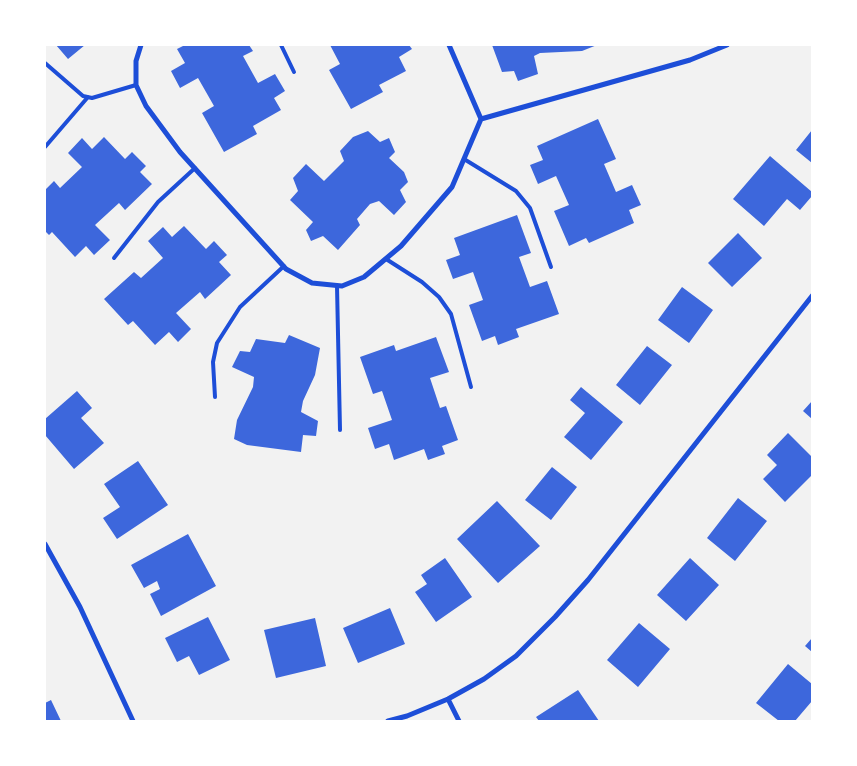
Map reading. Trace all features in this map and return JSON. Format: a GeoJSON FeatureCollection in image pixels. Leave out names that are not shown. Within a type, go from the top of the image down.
{"type":"FeatureCollection","features":[{"type":"Feature","properties":{"kind":"street"},"geometry":{"type":"LineString","coordinates":[[141,45],[136,62],[136,85],[146,106],[180,152],[284,266],[312,282],[337,286],[342,286],[364,277],[386,259],[401,246],[452,187],[481,119],[450,45]]}},
{"type":"Feature","properties":{"kind":"street"},"geometry":{"type":"LineString","coordinates":[[481,119],[690,60],[727,45]]}},
{"type":"Feature","properties":{"kind":"street"},"geometry":{"type":"LineString","coordinates":[[388,721],[408,716],[484,679],[516,656],[555,617],[588,580],[812,296]]}},
{"type":"Feature","properties":{"kind":"street"},"geometry":{"type":"LineString","coordinates":[[45,544],[80,607],[133,721]]}},
{"type":"Feature","properties":{"kind":"street"},"geometry":{"type":"LineString","coordinates":[[448,698],[459,721]]}},
{"type":"Feature","properties":{"kind":"lane"},"geometry":{"type":"LineString","coordinates":[[282,45],[294,72]]}},
{"type":"Feature","properties":{"kind":"lane"},"geometry":{"type":"LineString","coordinates":[[45,63],[83,96],[88,97],[136,85]]}},
{"type":"Feature","properties":{"kind":"lane"},"geometry":{"type":"LineString","coordinates":[[45,147],[88,97]]}},
{"type":"Feature","properties":{"kind":"lane"},"geometry":{"type":"LineString","coordinates":[[464,159],[516,191],[530,208],[551,267]]}},
{"type":"Feature","properties":{"kind":"lane"},"geometry":{"type":"LineString","coordinates":[[114,258],[158,202],[195,168]]}},
{"type":"Feature","properties":{"kind":"lane"},"geometry":{"type":"LineString","coordinates":[[386,259],[422,282],[439,297],[450,314],[471,387]]}},
{"type":"Feature","properties":{"kind":"lane"},"geometry":{"type":"LineString","coordinates":[[216,397],[214,362],[217,342],[240,307],[284,266]]}},
{"type":"Feature","properties":{"kind":"lane"},"geometry":{"type":"LineString","coordinates":[[337,286],[340,430]]}},
{"type":"Feature","properties":{"kind":"building"},"geometry":{"type":"Polygon","coordinates":[[[56,45],[85,45],[68,59],[56,45]]]}},
{"type":"Feature","properties":{"kind":"building"},"geometry":{"type":"Polygon","coordinates":[[[185,45],[249,45],[253,51],[243,56],[258,83],[275,74],[285,91],[274,98],[281,110],[253,126],[257,134],[224,152],[202,113],[214,106],[198,78],[180,88],[171,71],[185,63],[177,49],[185,45]]]}},
{"type":"Feature","properties":{"kind":"building"},"geometry":{"type":"Polygon","coordinates":[[[330,45],[409,45],[412,49],[399,57],[406,71],[379,85],[383,92],[351,109],[329,70],[340,64],[330,45]]]}},
{"type":"Feature","properties":{"kind":"building"},"geometry":{"type":"Polygon","coordinates":[[[492,45],[597,45],[582,51],[540,53],[534,56],[538,74],[518,81],[514,71],[502,72],[492,45]]]}},
{"type":"Feature","properties":{"kind":"building"},"geometry":{"type":"Polygon","coordinates":[[[598,119],[616,159],[604,164],[616,192],[632,185],[641,205],[629,210],[634,223],[589,243],[586,238],[569,246],[554,211],[569,205],[556,176],[538,184],[530,165],[543,160],[537,146],[598,119]]]}},
{"type":"Feature","properties":{"kind":"building"},"geometry":{"type":"Polygon","coordinates":[[[812,130],[812,163],[796,150],[812,130]]]}},
{"type":"Feature","properties":{"kind":"building"},"geometry":{"type":"Polygon","coordinates":[[[368,131],[380,142],[389,138],[395,152],[389,158],[404,172],[408,182],[400,190],[406,202],[394,215],[379,201],[370,204],[357,219],[360,225],[338,250],[323,236],[311,241],[306,230],[313,222],[290,200],[298,191],[293,178],[306,164],[324,181],[344,161],[340,151],[353,137],[368,131]]]}},
{"type":"Feature","properties":{"kind":"building"},"geometry":{"type":"Polygon","coordinates":[[[104,137],[125,159],[132,152],[146,166],[140,172],[152,184],[125,210],[119,203],[95,225],[110,240],[94,255],[86,246],[75,257],[52,232],[49,235],[45,231],[45,190],[54,181],[60,188],[82,167],[68,153],[82,138],[92,149],[104,137]]]}},
{"type":"Feature","properties":{"kind":"building"},"geometry":{"type":"Polygon","coordinates":[[[770,156],[812,192],[812,196],[800,210],[787,199],[764,226],[733,199],[770,156]]]}},
{"type":"Feature","properties":{"kind":"building"},"geometry":{"type":"Polygon","coordinates":[[[517,215],[531,253],[519,257],[530,287],[547,281],[559,314],[516,329],[519,337],[498,345],[495,336],[482,341],[469,305],[483,300],[473,272],[453,279],[446,260],[460,255],[454,238],[517,215]]]}},
{"type":"Feature","properties":{"kind":"building"},"geometry":{"type":"Polygon","coordinates":[[[184,226],[206,249],[214,241],[227,255],[219,262],[231,275],[205,299],[200,292],[176,313],[191,329],[178,342],[169,332],[155,345],[133,321],[128,325],[104,299],[134,272],[141,278],[163,258],[148,241],[163,227],[172,237],[184,226]]]}},
{"type":"Feature","properties":{"kind":"building"},"geometry":{"type":"Polygon","coordinates":[[[738,233],[762,258],[732,287],[708,263],[738,233]]]}},
{"type":"Feature","properties":{"kind":"building"},"geometry":{"type":"Polygon","coordinates":[[[682,287],[713,310],[689,343],[658,320],[682,287]]]}},
{"type":"Feature","properties":{"kind":"building"},"geometry":{"type":"Polygon","coordinates":[[[289,335],[320,348],[315,375],[303,401],[301,412],[318,421],[316,436],[303,435],[301,452],[247,445],[234,439],[237,420],[253,387],[254,377],[232,367],[240,351],[250,352],[256,339],[285,343],[289,335]]]}},
{"type":"Feature","properties":{"kind":"building"},"geometry":{"type":"Polygon","coordinates":[[[436,337],[449,372],[430,378],[440,408],[446,406],[458,440],[442,446],[445,454],[428,460],[424,449],[394,460],[389,444],[375,449],[368,428],[392,420],[382,391],[373,394],[360,357],[394,345],[396,351],[436,337]]]}},
{"type":"Feature","properties":{"kind":"building"},"geometry":{"type":"Polygon","coordinates":[[[647,346],[672,365],[640,405],[616,385],[647,346]]]}},
{"type":"Feature","properties":{"kind":"building"},"geometry":{"type":"Polygon","coordinates":[[[581,387],[623,422],[591,460],[564,437],[585,413],[570,400],[581,387]]]}},
{"type":"Feature","properties":{"kind":"building"},"geometry":{"type":"Polygon","coordinates":[[[77,391],[92,408],[81,418],[104,443],[74,469],[45,435],[45,419],[77,391]]]}},
{"type":"Feature","properties":{"kind":"building"},"geometry":{"type":"Polygon","coordinates":[[[812,401],[812,419],[803,411],[812,401]]]}},
{"type":"Feature","properties":{"kind":"building"},"geometry":{"type":"Polygon","coordinates":[[[788,433],[812,457],[812,475],[785,502],[763,479],[777,465],[767,455],[788,433]]]}},
{"type":"Feature","properties":{"kind":"building"},"geometry":{"type":"Polygon","coordinates":[[[138,461],[168,505],[117,539],[103,518],[120,507],[104,484],[138,461]]]}},
{"type":"Feature","properties":{"kind":"building"},"geometry":{"type":"Polygon","coordinates":[[[552,467],[577,487],[551,520],[525,500],[552,467]]]}},
{"type":"Feature","properties":{"kind":"building"},"geometry":{"type":"Polygon","coordinates":[[[738,498],[767,521],[735,561],[707,538],[738,498]]]}},
{"type":"Feature","properties":{"kind":"building"},"geometry":{"type":"Polygon","coordinates":[[[497,501],[540,546],[498,583],[457,539],[497,501]]]}},
{"type":"Feature","properties":{"kind":"building"},"geometry":{"type":"Polygon","coordinates":[[[188,534],[216,586],[161,616],[150,594],[160,589],[157,581],[144,588],[131,565],[188,534]]]}},
{"type":"Feature","properties":{"kind":"building"},"geometry":{"type":"Polygon","coordinates":[[[445,558],[472,597],[436,622],[415,592],[427,584],[421,575],[445,558]]]}},
{"type":"Feature","properties":{"kind":"building"},"geometry":{"type":"Polygon","coordinates":[[[690,558],[719,585],[686,621],[657,595],[690,558]]]}},
{"type":"Feature","properties":{"kind":"building"},"geometry":{"type":"Polygon","coordinates":[[[390,608],[405,644],[358,663],[343,628],[390,608]]]}},
{"type":"Feature","properties":{"kind":"building"},"geometry":{"type":"Polygon","coordinates":[[[208,617],[230,660],[199,675],[189,656],[177,662],[165,638],[208,617]]]}},
{"type":"Feature","properties":{"kind":"building"},"geometry":{"type":"Polygon","coordinates":[[[315,618],[326,666],[276,678],[264,630],[315,618]]]}},
{"type":"Feature","properties":{"kind":"building"},"geometry":{"type":"Polygon","coordinates":[[[639,623],[670,649],[638,687],[607,660],[639,623]]]}},
{"type":"Feature","properties":{"kind":"building"},"geometry":{"type":"Polygon","coordinates":[[[812,638],[812,652],[805,646],[812,638]]]}},
{"type":"Feature","properties":{"kind":"building"},"geometry":{"type":"Polygon","coordinates":[[[788,664],[812,684],[812,701],[795,721],[779,721],[756,703],[788,664]]]}},
{"type":"Feature","properties":{"kind":"building"},"geometry":{"type":"Polygon","coordinates":[[[578,690],[599,721],[539,721],[536,717],[578,690]]]}},
{"type":"Feature","properties":{"kind":"building"},"geometry":{"type":"Polygon","coordinates":[[[51,700],[61,721],[45,721],[45,703],[51,700]]]}}]}
